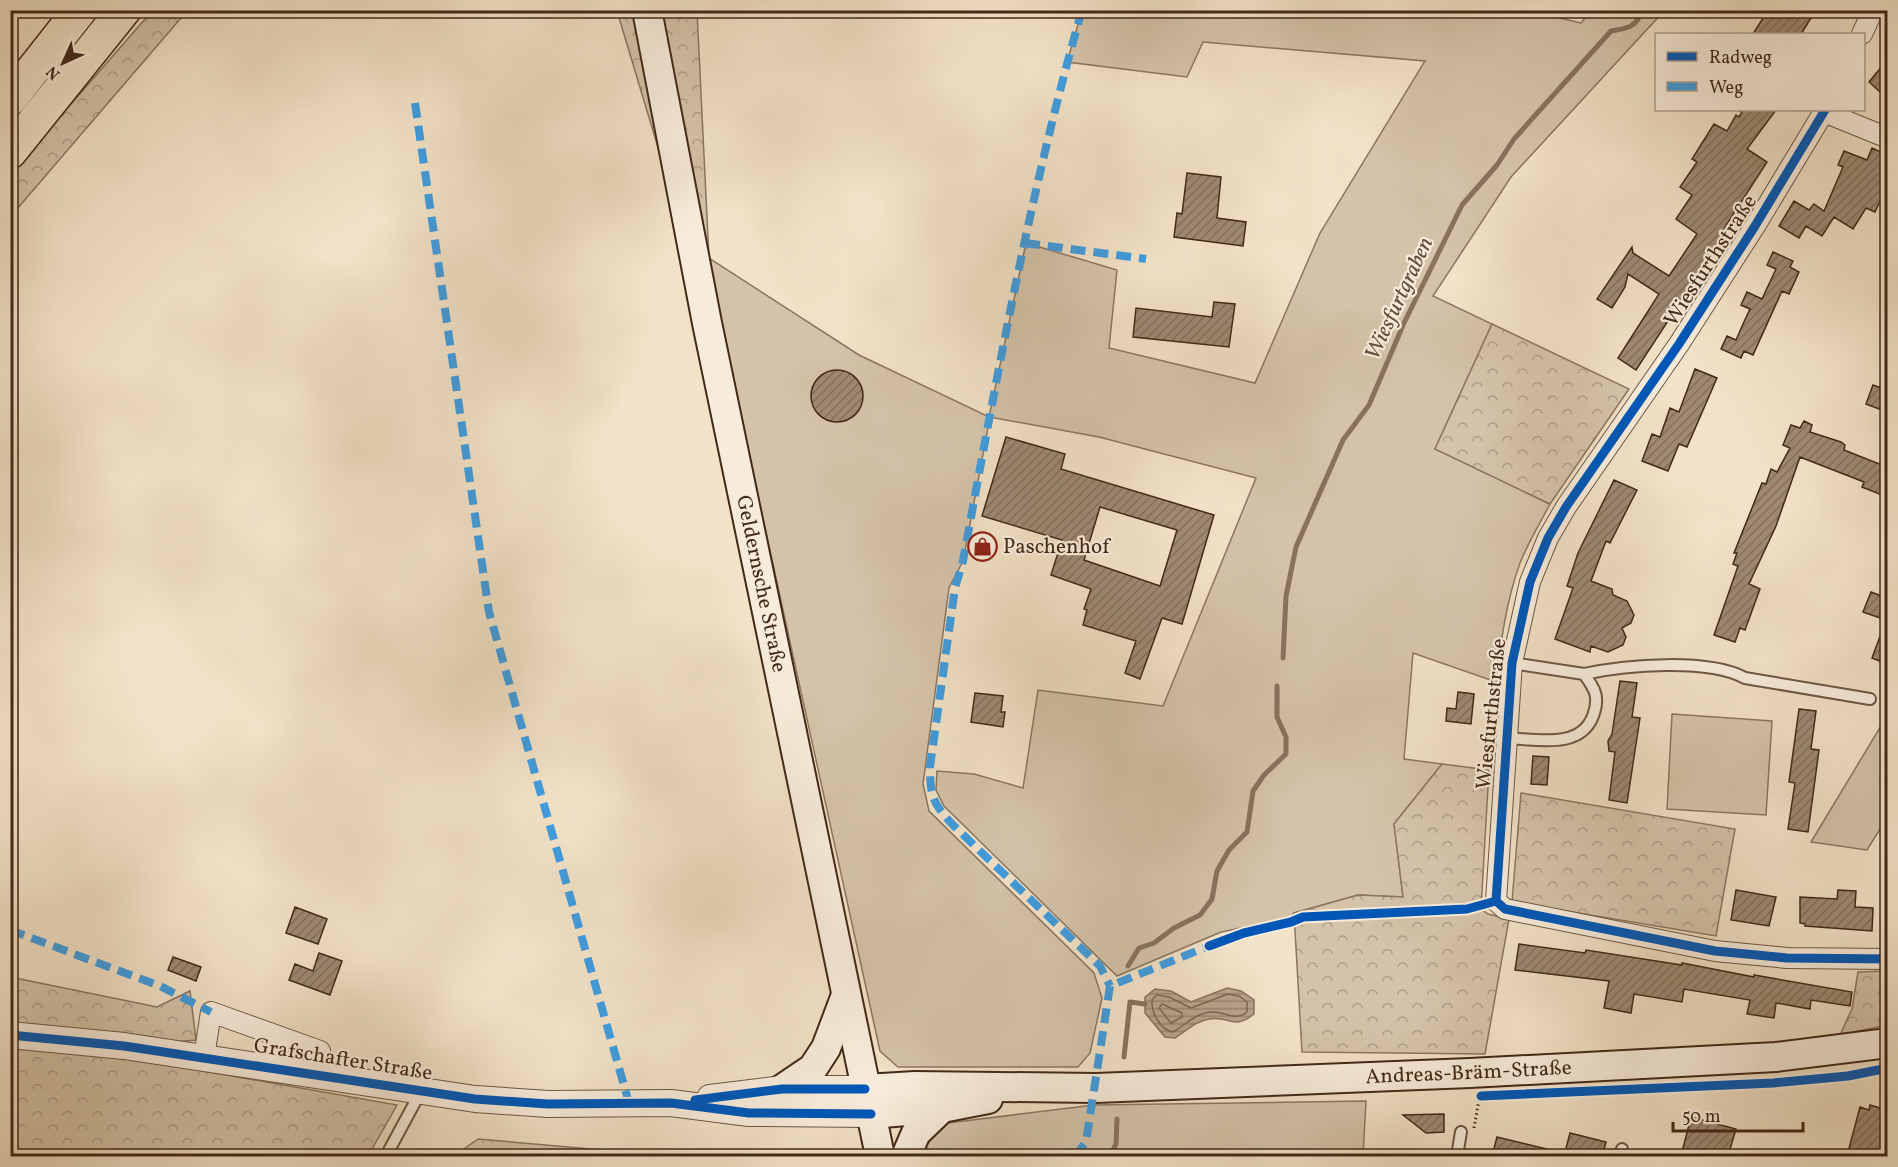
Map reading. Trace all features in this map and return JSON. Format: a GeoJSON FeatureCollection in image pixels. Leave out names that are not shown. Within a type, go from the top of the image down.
{"type":"FeatureCollection","features":[{"type":"Feature","properties":{"kind":"highway"},"geometry":{"type":"LineString","coordinates":[[10,152],[124,10]]}},
{"type":"Feature","properties":{"kind":"highway"},"geometry":{"type":"LineString","coordinates":[[10,99],[79,12]]}},
{"type":"Feature","properties":{"kind":"main road","name":"Geldernsche Straße"},"geometry":{"type":"LineString","coordinates":[[647,10],[709,335],[880,1156]]}},
{"type":"Feature","properties":{"kind":"main road"},"geometry":{"type":"LineString","coordinates":[[782,1089],[813,1068],[826,1048],[846,995]]}},
{"type":"Feature","properties":{"kind":"main road"},"geometry":{"type":"LineString","coordinates":[[854,1034],[879,1065],[942,1097],[916,1133],[906,1156]]}},
{"type":"Feature","properties":{"kind":"main road","name":"Andreas-Bräm-Straße"},"geometry":{"type":"LineString","coordinates":[[868,1102],[1051,1088],[1470,1073],[1776,1057],[1887,1043]]}},
{"type":"Feature","properties":{"kind":"street"},"geometry":{"type":"LineString","coordinates":[[1862,33],[1873,10]]}},
{"type":"Feature","properties":{"kind":"street"},"geometry":{"type":"LineString","coordinates":[[1825,111],[1887,138]]}},
{"type":"Feature","properties":{"kind":"street","name":"Wiesfurthstraße"},"geometry":{"type":"LineString","coordinates":[[1825,111],[1792,168],[1678,344],[1566,507],[1548,538],[1530,582],[1512,663],[1496,901],[1505,909],[1715,951],[1787,958],[1887,959]]}},
{"type":"Feature","properties":{"kind":"street","name":"Grafschafter Straße"},"geometry":{"type":"LineString","coordinates":[[204,1057],[211,1012],[320,1051]]}},
{"type":"Feature","properties":{"kind":"street","name":"Grafschafter Straße"},"geometry":{"type":"LineString","coordinates":[[10,1035],[124,1046],[204,1057],[475,1099],[548,1104],[671,1103],[782,1089],[868,1102]]}},
{"type":"Feature","properties":{"kind":"street","name":"Grafschafter Straße"},"geometry":{"type":"LineString","coordinates":[[671,1103],[749,1113],[868,1102]]}},
{"type":"Feature","properties":{"kind":"lane"},"geometry":{"type":"LineString","coordinates":[[1512,663],[1584,674],[1612,668],[1679,665],[1732,671],[1745,678],[1870,699]]}},
{"type":"Feature","properties":{"kind":"lane"},"geometry":{"type":"LineString","coordinates":[[1506,738],[1571,740],[1588,728],[1597,705],[1597,692],[1584,674]]}},
{"type":"Feature","properties":{"kind":"lane"},"geometry":{"type":"LineString","coordinates":[[386,1156],[421,1090]]}},
{"type":"Feature","properties":{"kind":"lane"},"geometry":{"type":"LineString","coordinates":[[1457,1156],[1461,1131]]}},
{"type":"Feature","properties":{"kind":"path"},"geometry":{"type":"LineString","coordinates":[[1470,1073],[1481,1096],[1473,1137]]}},
{"type":"Feature","properties":{"kind":"green space"},"geometry":{"type":"Polygon","coordinates":[[[1525,10],[1581,23],[1591,11],[1664,11],[1511,177],[1433,296],[1492,324],[1435,449],[1550,504],[1527,548],[1515,578],[1505,622],[1496,682],[1413,653],[1404,759],[1442,764],[1394,824],[1403,897],[1358,895],[1294,913],[1290,918],[1221,932],[1117,976],[944,806],[936,790],[937,771],[974,774],[1023,788],[1038,690],[1163,706],[1256,478],[1099,437],[990,417],[963,561],[949,588],[923,784],[929,811],[1094,973],[1102,998],[1090,1053],[1078,1067],[898,1067],[880,1051],[745,437],[709,258],[859,355],[989,417],[1026,243],[1117,270],[1109,348],[1255,383],[1320,233],[1425,61],[1203,42],[1187,77],[1067,62],[1082,11],[1525,10]]]}},
{"type":"Feature","properties":{"kind":"green space"},"geometry":{"type":"Polygon","coordinates":[[[152,11],[187,11],[11,216],[11,173],[152,11]]]}},
{"type":"Feature","properties":{"kind":"green space"},"geometry":{"type":"Polygon","coordinates":[[[617,11],[697,11],[709,258],[745,437],[617,11]]]}},
{"type":"Feature","properties":{"kind":"green space"},"geometry":{"type":"Polygon","coordinates":[[[1492,324],[1629,389],[1550,504],[1435,449],[1492,324]]]}},
{"type":"Feature","properties":{"kind":"green space"},"geometry":{"type":"Polygon","coordinates":[[[1672,714],[1772,721],[1766,815],[1667,809],[1672,714]]]}},
{"type":"Feature","properties":{"kind":"green space"},"geometry":{"type":"Polygon","coordinates":[[[1887,716],[1887,818],[1867,850],[1811,842],[1887,716]]]}},
{"type":"Feature","properties":{"kind":"green space"},"geometry":{"type":"Polygon","coordinates":[[[1442,764],[1489,770],[1481,909],[1488,914],[1509,919],[1485,1054],[1302,1052],[1294,913],[1358,895],[1403,897],[1394,824],[1442,764]]]}},
{"type":"Feature","properties":{"kind":"green space"},"geometry":{"type":"Polygon","coordinates":[[[1521,793],[1735,829],[1716,936],[1512,902],[1521,793]]]}},
{"type":"Feature","properties":{"kind":"green space"},"geometry":{"type":"Polygon","coordinates":[[[1887,971],[1887,1025],[1840,1035],[1852,1009],[1858,972],[1887,971]]]}},
{"type":"Feature","properties":{"kind":"green space"},"geometry":{"type":"Polygon","coordinates":[[[10,977],[157,1007],[190,991],[196,1040],[126,1046],[204,1071],[397,1105],[368,1156],[11,1156],[10,977]]]}},
{"type":"Feature","properties":{"kind":"green space"},"geometry":{"type":"Polygon","coordinates":[[[1366,1101],[1363,1156],[920,1156],[924,1147],[948,1123],[1094,1105],[1366,1101]]]}},
{"type":"Feature","properties":{"kind":"green space"},"geometry":{"type":"Polygon","coordinates":[[[478,1139],[672,1156],[454,1156],[478,1139]]]}},
{"type":"Feature","properties":{"kind":"water"},"geometry":{"type":"Polygon","coordinates":[[[1227,988],[1241,991],[1254,1000],[1254,1014],[1236,1022],[1216,1018],[1204,1020],[1175,1038],[1165,1037],[1145,1013],[1145,997],[1155,989],[1171,991],[1191,1002],[1227,988]]]}},
{"type":"Feature","properties":{"kind":"building"},"geometry":{"type":"Polygon","coordinates":[[[1768,10],[1816,10],[1802,33],[1754,33],[1768,10]]]}},
{"type":"Feature","properties":{"kind":"building"},"geometry":{"type":"Polygon","coordinates":[[[1887,60],[1887,98],[1869,82],[1887,60]]]}},
{"type":"Feature","properties":{"kind":"building"},"geometry":{"type":"Polygon","coordinates":[[[1740,111],[1775,111],[1747,149],[1767,162],[1725,227],[1728,229],[1636,370],[1618,358],[1659,294],[1628,274],[1625,287],[1612,308],[1597,299],[1632,247],[1633,253],[1669,276],[1697,234],[1676,219],[1692,195],[1680,187],[1697,162],[1692,159],[1714,124],[1727,131],[1736,115],[1739,117],[1742,112],[1740,111]]]}},
{"type":"Feature","properties":{"kind":"building"},"geometry":{"type":"Polygon","coordinates":[[[1872,148],[1887,155],[1887,186],[1875,212],[1866,208],[1853,229],[1834,217],[1822,236],[1806,226],[1799,238],[1779,226],[1794,201],[1809,210],[1814,204],[1824,211],[1843,167],[1838,165],[1844,151],[1867,160],[1872,148]]]}},
{"type":"Feature","properties":{"kind":"building"},"geometry":{"type":"Polygon","coordinates":[[[1187,173],[1221,177],[1217,218],[1246,222],[1243,246],[1174,237],[1177,213],[1182,214],[1187,173]]]}},
{"type":"Feature","properties":{"kind":"building"},"geometry":{"type":"Polygon","coordinates":[[[1773,252],[1793,261],[1790,267],[1799,272],[1789,294],[1782,291],[1753,355],[1744,351],[1741,358],[1721,349],[1727,336],[1736,340],[1750,309],[1741,305],[1747,292],[1762,299],[1776,269],[1767,265],[1773,252]]]}},
{"type":"Feature","properties":{"kind":"building"},"geometry":{"type":"Polygon","coordinates":[[[1214,302],[1235,304],[1229,347],[1133,337],[1136,308],[1212,317],[1214,302]]]}},
{"type":"Feature","properties":{"kind":"building"},"geometry":{"type":"Polygon","coordinates":[[[1695,369],[1717,378],[1687,447],[1679,444],[1668,471],[1642,461],[1652,434],[1660,437],[1670,408],[1679,412],[1695,369]]]}},
{"type":"Feature","properties":{"kind":"building"},"geometry":{"type":"Polygon","coordinates":[[[832,370],[842,370],[851,374],[859,382],[863,396],[859,410],[851,418],[842,422],[832,422],[823,418],[815,410],[811,401],[811,391],[815,382],[823,374],[832,370]]]}},
{"type":"Feature","properties":{"kind":"building"},"geometry":{"type":"Polygon","coordinates":[[[1873,385],[1887,390],[1887,412],[1866,404],[1873,385]]]}},
{"type":"Feature","properties":{"kind":"building"},"geometry":{"type":"Polygon","coordinates":[[[1804,421],[1812,425],[1810,432],[1841,442],[1845,445],[1844,450],[1887,467],[1887,497],[1862,487],[1864,482],[1800,457],[1776,526],[1749,584],[1760,589],[1745,630],[1740,628],[1735,642],[1714,635],[1738,566],[1733,564],[1737,553],[1734,553],[1762,483],[1766,484],[1771,469],[1777,472],[1790,448],[1783,445],[1791,425],[1800,428],[1804,421]]]}},
{"type":"Feature","properties":{"kind":"building"},"geometry":{"type":"Polygon","coordinates":[[[1006,437],[1065,454],[1061,469],[1214,515],[1182,624],[1162,618],[1140,679],[1125,673],[1136,641],[1083,625],[1087,610],[1084,609],[1091,589],[1051,575],[1062,540],[982,516],[1006,437]],[[1100,507],[1084,560],[1160,586],[1177,530],[1100,507]]]}},
{"type":"Feature","properties":{"kind":"building"},"geometry":{"type":"Polygon","coordinates":[[[1614,480],[1637,490],[1610,543],[1606,541],[1591,581],[1612,589],[1613,595],[1627,601],[1634,615],[1631,623],[1622,628],[1626,637],[1623,645],[1608,652],[1591,646],[1590,652],[1555,639],[1573,588],[1567,586],[1578,553],[1614,480]]]}},
{"type":"Feature","properties":{"kind":"building"},"geometry":{"type":"Polygon","coordinates":[[[1871,592],[1887,598],[1887,664],[1872,658],[1886,620],[1863,612],[1871,592]]]}},
{"type":"Feature","properties":{"kind":"building"},"geometry":{"type":"Polygon","coordinates":[[[1620,681],[1637,683],[1632,717],[1640,718],[1627,803],[1609,800],[1615,752],[1609,751],[1608,741],[1612,734],[1620,681]]]}},
{"type":"Feature","properties":{"kind":"building"},"geometry":{"type":"Polygon","coordinates":[[[1458,692],[1474,694],[1471,724],[1446,721],[1447,708],[1456,709],[1458,692]]]}},
{"type":"Feature","properties":{"kind":"building"},"geometry":{"type":"Polygon","coordinates":[[[975,693],[1003,696],[1001,712],[1005,712],[1003,727],[971,722],[975,693]]]}},
{"type":"Feature","properties":{"kind":"building"},"geometry":{"type":"Polygon","coordinates":[[[1799,709],[1816,711],[1811,749],[1819,750],[1808,832],[1788,829],[1795,783],[1789,782],[1799,709]]]}},
{"type":"Feature","properties":{"kind":"building"},"geometry":{"type":"Polygon","coordinates":[[[1533,756],[1549,757],[1547,785],[1531,784],[1533,756]]]}},
{"type":"Feature","properties":{"kind":"building"},"geometry":{"type":"Polygon","coordinates":[[[1736,890],[1776,897],[1769,926],[1731,920],[1736,890]]]}},
{"type":"Feature","properties":{"kind":"building"},"geometry":{"type":"Polygon","coordinates":[[[1838,890],[1856,891],[1855,907],[1873,908],[1872,931],[1805,926],[1800,923],[1800,897],[1837,899],[1838,890]]]}},
{"type":"Feature","properties":{"kind":"building"},"geometry":{"type":"Polygon","coordinates":[[[295,907],[327,919],[318,944],[286,933],[295,907]]]}},
{"type":"Feature","properties":{"kind":"building"},"geometry":{"type":"Polygon","coordinates":[[[1519,944],[1585,953],[1586,950],[1682,965],[1682,963],[1852,992],[1850,1006],[1811,1000],[1810,1009],[1776,1003],[1774,1018],[1747,1014],[1750,1000],[1684,989],[1682,1002],[1634,994],[1631,1013],[1604,1008],[1609,981],[1515,970],[1519,944]]]}},
{"type":"Feature","properties":{"kind":"building"},"geometry":{"type":"Polygon","coordinates":[[[319,953],[342,961],[330,995],[289,980],[295,964],[313,971],[319,953]]]}},
{"type":"Feature","properties":{"kind":"building"},"geometry":{"type":"Polygon","coordinates":[[[173,957],[201,967],[196,981],[168,970],[173,957]]]}},
{"type":"Feature","properties":{"kind":"building"},"geometry":{"type":"Polygon","coordinates":[[[1870,1105],[1887,1110],[1887,1156],[1847,1156],[1860,1107],[1869,1110],[1870,1105]]]}},
{"type":"Feature","properties":{"kind":"building"},"geometry":{"type":"Polygon","coordinates":[[[1444,1114],[1444,1132],[1426,1133],[1403,1115],[1444,1114]]]}},
{"type":"Feature","properties":{"kind":"building"},"geometry":{"type":"Polygon","coordinates":[[[1691,1117],[1736,1129],[1728,1156],[1681,1156],[1691,1117]]]}},
{"type":"Feature","properties":{"kind":"building"},"geometry":{"type":"Polygon","coordinates":[[[1570,1133],[1606,1142],[1602,1156],[1564,1156],[1570,1133]]]}},
{"type":"Feature","properties":{"kind":"building"},"geometry":{"type":"Polygon","coordinates":[[[1497,1137],[1555,1151],[1554,1156],[1492,1156],[1497,1137]]]}},
{"type":"Feature","properties":{"kind":"waterway","name":"Wiesfurtgraben"},"geometry":{"type":"LineString","coordinates":[[1283,658],[1286,596],[1296,547],[1343,440],[1369,405],[1404,323],[1462,205],[1497,165],[1514,139],[1611,31],[1634,24],[1641,10]]}},
{"type":"Feature","properties":{"kind":"waterway","name":"Wiesfurtgraben"},"geometry":{"type":"LineString","coordinates":[[1128,966],[1139,948],[1154,943],[1174,928],[1200,915],[1212,899],[1217,871],[1229,850],[1247,832],[1253,791],[1264,775],[1286,754],[1286,737],[1277,717],[1277,686]]}},
{"type":"Feature","properties":{"kind":"waterway","name":"Wiesfurtgraben"},"geometry":{"type":"LineString","coordinates":[[1124,1057],[1130,1002],[1145,1004]]}},
{"type":"Feature","properties":{"kind":"waterway","name":"Wiesfurtgraben"},"geometry":{"type":"LineString","coordinates":[[1110,1156],[1116,1144],[1117,1119]]}},
{"type":"Feature","properties":{"kind":"marked path"},"geometry":{"type":"LineString","coordinates":[[1082,10],[1030,215],[963,561],[955,588],[930,777],[934,800],[947,818],[1100,966],[1110,986]]}},
{"type":"Feature","properties":{"kind":"marked path"},"geometry":{"type":"LineString","coordinates":[[415,103],[489,612],[629,1103]]}},
{"type":"Feature","properties":{"kind":"marked path"},"geometry":{"type":"LineString","coordinates":[[1025,243],[1146,259]]}},
{"type":"Feature","properties":{"kind":"marked path"},"geometry":{"type":"LineString","coordinates":[[10,930],[160,986],[211,1012]]}},
{"type":"Feature","properties":{"kind":"marked path"},"geometry":{"type":"LineString","coordinates":[[1075,1156],[1086,1142],[1110,986],[1214,944]]}},
{"type":"Feature","properties":{"kind":"cycle path"},"geometry":{"type":"LineString","coordinates":[[1824,111],[1755,226],[1679,344],[1566,507],[1548,538],[1530,582],[1512,663],[1496,901],[1505,909],[1715,951],[1787,958],[1888,959]]}},
{"type":"Feature","properties":{"kind":"cycle path"},"geometry":{"type":"LineString","coordinates":[[1209,946],[1244,933],[1303,917],[1467,909],[1496,901]]}},
{"type":"Feature","properties":{"kind":"cycle path"},"geometry":{"type":"LineString","coordinates":[[10,1035],[124,1046],[475,1099],[548,1104],[671,1103],[749,1113],[871,1114]]}},
{"type":"Feature","properties":{"kind":"cycle path"},"geometry":{"type":"LineString","coordinates":[[1481,1096],[1773,1083],[1848,1076],[1888,1068]]}},
{"type":"Feature","properties":{"kind":"cycle path"},"geometry":{"type":"LineString","coordinates":[[695,1100],[782,1089],[865,1089]]}},
{"type":"Feature","properties":{"kind":"place","name":"Paschenhof"},"geometry":{"type":"Point","coordinates":[982,547]}}]}
